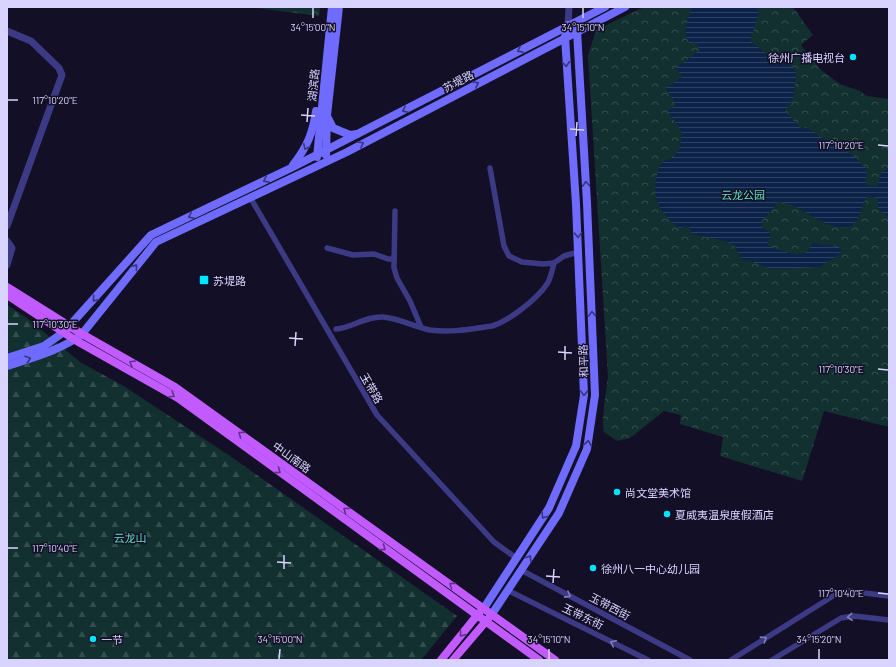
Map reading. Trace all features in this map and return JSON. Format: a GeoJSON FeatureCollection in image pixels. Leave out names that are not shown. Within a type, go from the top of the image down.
{"type":"FeatureCollection","features":[{"type":"Feature","properties":{"kind":"main road","name":"湖滨路"},"geometry":{"type":"LineString","coordinates":[[316,166],[332,7]]}},
{"type":"Feature","properties":{"kind":"main road","name":"湖滨路"},"geometry":{"type":"LineString","coordinates":[[326,161],[327,115],[339,7]]}},
{"type":"Feature","properties":{"kind":"main road","name":"苏堤路"},"geometry":{"type":"LineString","coordinates":[[245,196],[291,168],[605,7]]}},
{"type":"Feature","properties":{"kind":"main road","name":"苏堤路"},"geometry":{"type":"LineString","coordinates":[[7,358],[44,346],[67,329],[151,235],[316,166],[625,7]]}},
{"type":"Feature","properties":{"kind":"main road"},"geometry":{"type":"LineString","coordinates":[[568,25],[577,31]]}},
{"type":"Feature","properties":{"kind":"main road","name":"和平路"},"geometry":{"type":"LineString","coordinates":[[441,660],[484,608],[549,508],[576,446],[584,395],[578,252],[565,37],[568,25]]}},
{"type":"Feature","properties":{"kind":"main road","name":"和平路"},"geometry":{"type":"LineString","coordinates":[[453,660],[492,614],[509,591],[521,570],[559,513],[587,449],[595,396],[588,210],[577,31]]}},
{"type":"Feature","properties":{"kind":"main road"},"geometry":{"type":"LineString","coordinates":[[291,168],[303,153],[314,130],[317,103],[324,83]]}},
{"type":"Feature","properties":{"kind":"main road"},"geometry":{"type":"LineString","coordinates":[[327,115],[333,128],[350,135],[357,134]]}},
{"type":"Feature","properties":{"kind":"main road","name":"苏堤路"},"geometry":{"type":"LineString","coordinates":[[7,366],[49,352],[75,340],[82,334],[156,242],[229,203]]}},
{"type":"Feature","properties":{"kind":"main road","name":"中山南路"},"geometry":{"type":"LineString","coordinates":[[7,287],[67,329],[75,340],[178,398],[539,660]]}},
{"type":"Feature","properties":{"kind":"main road","name":"中山南路"},"geometry":{"type":"LineString","coordinates":[[7,295],[67,329],[82,334],[175,387],[484,608],[554,660]]}},
{"type":"Feature","properties":{"kind":"street","name":"和平路"},"geometry":{"type":"LineString","coordinates":[[568,25],[569,7]]}},
{"type":"Feature","properties":{"kind":"street"},"geometry":{"type":"LineString","coordinates":[[7,32],[31,41],[59,68],[62,75],[7,226]]}},
{"type":"Feature","properties":{"kind":"street"},"geometry":{"type":"LineString","coordinates":[[490,168],[504,246],[509,256],[522,262],[554,263],[564,256],[578,252]]}},
{"type":"Feature","properties":{"kind":"street","name":"玉带路"},"geometry":{"type":"LineString","coordinates":[[245,196],[377,415],[494,542],[516,558]]}},
{"type":"Feature","properties":{"kind":"street"},"geometry":{"type":"LineString","coordinates":[[395,211],[394,259],[397,278],[407,294],[420,327]]}},
{"type":"Feature","properties":{"kind":"street"},"geometry":{"type":"LineString","coordinates":[[7,241],[12,248],[7,265]]}},
{"type":"Feature","properties":{"kind":"street"},"geometry":{"type":"LineString","coordinates":[[327,248],[353,255],[374,254],[388,259],[394,259]]}},
{"type":"Feature","properties":{"kind":"street"},"geometry":{"type":"LineString","coordinates":[[336,329],[352,326],[370,318],[382,317],[420,327],[452,331],[498,324],[519,310],[541,291],[548,283],[554,263]]}},
{"type":"Feature","properties":{"kind":"street","name":"玉带西街"},"geometry":{"type":"LineString","coordinates":[[521,570],[690,660]]}},
{"type":"Feature","properties":{"kind":"street","name":"玉带东街"},"geometry":{"type":"LineString","coordinates":[[509,591],[648,660]]}},
{"type":"Feature","properties":{"kind":"street"},"geometry":{"type":"LineString","coordinates":[[731,660],[833,596],[848,591],[889,596]]}},
{"type":"Feature","properties":{"kind":"street"},"geometry":{"type":"LineString","coordinates":[[772,660],[841,618],[854,616],[889,620]]}},
{"type":"Feature","properties":{"kind":"green space"},"geometry":{"type":"Polygon","coordinates":[[[248,7],[320,7],[319,16],[248,7]]]}},
{"type":"Feature","properties":{"kind":"green space","name":"云龙公园"},"geometry":{"type":"Polygon","coordinates":[[[644,7],[793,7],[813,35],[801,45],[821,70],[840,84],[860,91],[867,96],[889,99],[889,427],[824,411],[802,481],[720,456],[723,437],[680,424],[681,415],[664,411],[630,438],[617,441],[604,432],[603,414],[608,377],[588,56],[596,30],[644,7]]]}},
{"type":"Feature","properties":{"kind":"green space","name":"云龙山"},"geometry":{"type":"Polygon","coordinates":[[[7,305],[27,318],[80,362],[122,385],[230,456],[457,616],[421,660],[7,660],[7,305]]]}},
{"type":"Feature","properties":{"kind":"water","name":"云龙公园"},"geometry":{"type":"Polygon","coordinates":[[[693,7],[755,7],[759,13],[750,41],[770,57],[792,67],[796,72],[793,99],[785,111],[801,129],[806,127],[817,134],[818,137],[821,137],[854,156],[867,169],[866,182],[868,185],[877,186],[881,173],[889,167],[889,218],[878,209],[878,198],[868,196],[856,221],[849,227],[826,224],[801,209],[779,201],[762,221],[762,227],[771,234],[767,245],[786,252],[792,254],[804,253],[809,249],[812,243],[839,247],[841,251],[840,254],[820,267],[771,269],[748,260],[743,261],[734,245],[728,242],[692,234],[689,227],[683,226],[681,229],[664,214],[660,208],[657,201],[655,187],[658,170],[663,162],[672,158],[676,154],[680,145],[681,136],[683,134],[668,111],[676,105],[666,88],[682,77],[676,68],[700,50],[695,42],[690,44],[686,35],[687,21],[693,7]]]}},
{"type":"Feature","properties":{"kind":"place","name":"徐州广播电视台"},"geometry":{"type":"Point","coordinates":[853,57]}},
{"type":"Feature","properties":{"kind":"place","name":"苏堤路"},"geometry":{"type":"Point","coordinates":[204,280]}},
{"type":"Feature","properties":{"kind":"place","name":"尚文堂美术馆"},"geometry":{"type":"Point","coordinates":[617,492]}},
{"type":"Feature","properties":{"kind":"place","name":"夏威夷温泉度假酒店"},"geometry":{"type":"Point","coordinates":[667,514]}},
{"type":"Feature","properties":{"kind":"place","name":"徐州八一中心幼儿园"},"geometry":{"type":"Point","coordinates":[593,568]}},
{"type":"Feature","properties":{"kind":"place","name":"一节"},"geometry":{"type":"Point","coordinates":[93,639]}}]}
